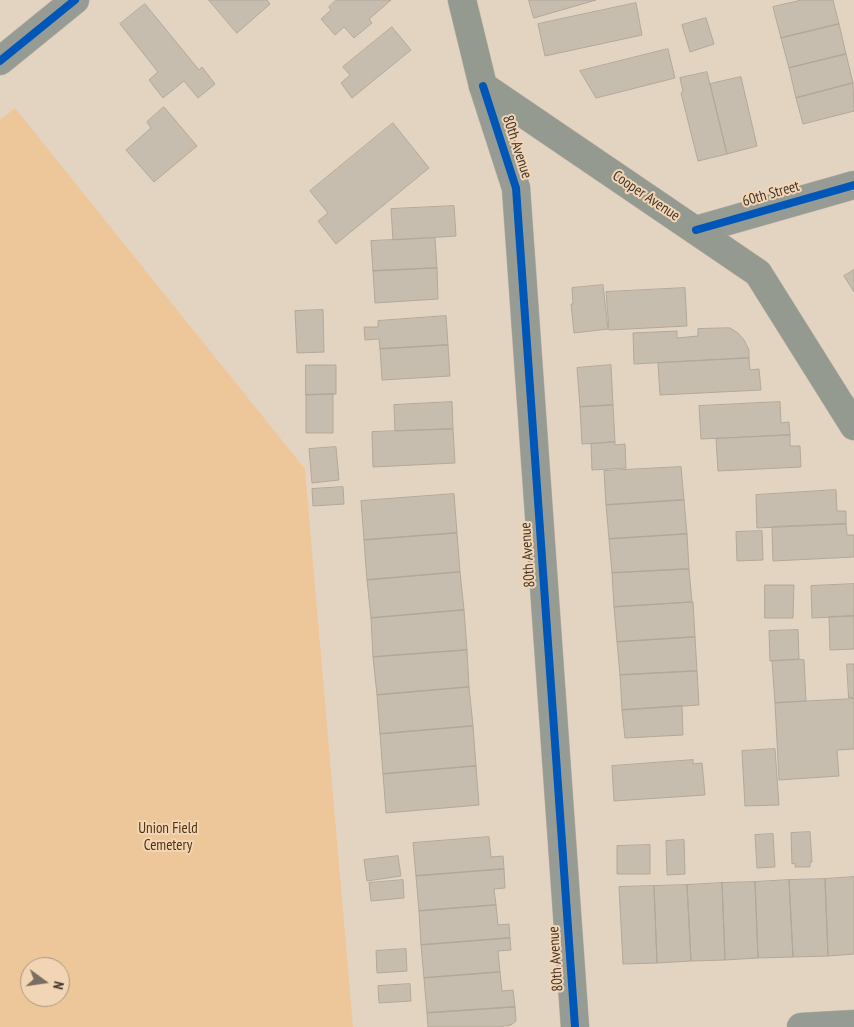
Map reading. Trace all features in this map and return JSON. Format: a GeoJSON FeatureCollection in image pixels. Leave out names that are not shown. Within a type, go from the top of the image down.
{"type":"FeatureCollection","features":[{"type":"Feature","properties":{"kind":"main road"},"geometry":{"type":"LineString","coordinates":[[462,0],[483,86]]}},
{"type":"Feature","properties":{"kind":"main road","name":"Cooper Avenue"},"geometry":{"type":"LineString","coordinates":[[483,86],[758,273],[854,426]]}},
{"type":"Feature","properties":{"kind":"street"},"geometry":{"type":"LineString","coordinates":[[0,61],[75,0]]}},
{"type":"Feature","properties":{"kind":"street","name":"80th Avenue"},"geometry":{"type":"LineString","coordinates":[[483,86],[516,188],[575,1027]]}},
{"type":"Feature","properties":{"kind":"street","name":"60th Street"},"geometry":{"type":"LineString","coordinates":[[696,230],[854,185]]}},
{"type":"Feature","properties":{"kind":"street"},"geometry":{"type":"LineString","coordinates":[[801,1027],[854,1024]]}},
{"type":"Feature","properties":{"kind":"green space","name":"Union Field Cemetery"},"geometry":{"type":"Polygon","coordinates":[[[15,108],[305,469],[353,1027],[0,1027],[0,120],[15,108]]]}},
{"type":"Feature","properties":{"kind":"building"},"geometry":{"type":"Polygon","coordinates":[[[209,0],[267,0],[270,4],[237,33],[209,0]]]}},
{"type":"Feature","properties":{"kind":"building"},"geometry":{"type":"Polygon","coordinates":[[[336,0],[391,0],[369,19],[372,23],[354,38],[344,27],[335,35],[321,19],[331,10],[329,7],[336,0]]]}},
{"type":"Feature","properties":{"kind":"building"},"geometry":{"type":"Polygon","coordinates":[[[529,0],[596,0],[534,18],[529,0]]]}},
{"type":"Feature","properties":{"kind":"building"},"geometry":{"type":"Polygon","coordinates":[[[802,0],[833,0],[839,24],[781,38],[773,7],[802,0]]]}},
{"type":"Feature","properties":{"kind":"building"},"geometry":{"type":"Polygon","coordinates":[[[636,3],[642,35],[545,56],[538,24],[636,3]]]}},
{"type":"Feature","properties":{"kind":"building"},"geometry":{"type":"Polygon","coordinates":[[[145,4],[199,70],[202,67],[215,84],[198,98],[184,81],[163,98],[149,80],[158,72],[120,24],[145,4]]]}},
{"type":"Feature","properties":{"kind":"building"},"geometry":{"type":"Polygon","coordinates":[[[706,18],[714,44],[690,52],[682,25],[706,18]]]}},
{"type":"Feature","properties":{"kind":"building"},"geometry":{"type":"Polygon","coordinates":[[[839,24],[846,54],[789,68],[781,38],[839,24]]]}},
{"type":"Feature","properties":{"kind":"building"},"geometry":{"type":"Polygon","coordinates":[[[392,27],[411,50],[352,98],[341,83],[350,75],[343,67],[392,27]]]}},
{"type":"Feature","properties":{"kind":"building"},"geometry":{"type":"Polygon","coordinates":[[[668,49],[675,78],[596,98],[580,71],[668,49]]]}},
{"type":"Feature","properties":{"kind":"building"},"geometry":{"type":"Polygon","coordinates":[[[846,54],[853,83],[796,98],[789,68],[846,54]]]}},
{"type":"Feature","properties":{"kind":"building"},"geometry":{"type":"Polygon","coordinates":[[[707,72],[727,154],[698,161],[681,93],[683,92],[680,78],[707,72]]]}},
{"type":"Feature","properties":{"kind":"building"},"geometry":{"type":"Polygon","coordinates":[[[741,77],[757,146],[727,154],[710,84],[741,77]]]}},
{"type":"Feature","properties":{"kind":"building"},"geometry":{"type":"Polygon","coordinates":[[[853,83],[854,111],[803,124],[796,98],[853,83]]]}},
{"type":"Feature","properties":{"kind":"building"},"geometry":{"type":"Polygon","coordinates":[[[164,107],[197,146],[154,182],[126,150],[151,128],[147,122],[164,107]]]}},
{"type":"Feature","properties":{"kind":"building"},"geometry":{"type":"Polygon","coordinates":[[[393,123],[429,168],[336,244],[318,221],[328,213],[310,191],[393,123]]]}},
{"type":"Feature","properties":{"kind":"building"},"geometry":{"type":"Polygon","coordinates":[[[454,206],[456,236],[393,240],[391,209],[454,206]]]}},
{"type":"Feature","properties":{"kind":"building"},"geometry":{"type":"Polygon","coordinates":[[[435,238],[437,268],[373,271],[371,241],[435,238]]]}},
{"type":"Feature","properties":{"kind":"building"},"geometry":{"type":"Polygon","coordinates":[[[437,268],[438,299],[375,303],[373,271],[437,268]]]}},
{"type":"Feature","properties":{"kind":"building"},"geometry":{"type":"Polygon","coordinates":[[[854,270],[854,292],[844,276],[854,270]]]}},
{"type":"Feature","properties":{"kind":"building"},"geometry":{"type":"Polygon","coordinates":[[[603,285],[608,329],[574,333],[571,304],[573,304],[572,288],[603,285]]]}},
{"type":"Feature","properties":{"kind":"building"},"geometry":{"type":"Polygon","coordinates":[[[685,288],[687,326],[609,330],[606,292],[685,288]]]}},
{"type":"Feature","properties":{"kind":"building"},"geometry":{"type":"Polygon","coordinates":[[[323,310],[324,352],[297,353],[295,311],[323,310]]]}},
{"type":"Feature","properties":{"kind":"building"},"geometry":{"type":"Polygon","coordinates":[[[446,316],[448,345],[380,349],[379,339],[365,340],[364,327],[378,327],[378,321],[446,316]]]}},
{"type":"Feature","properties":{"kind":"building"},"geometry":{"type":"Polygon","coordinates":[[[730,328],[744,340],[749,350],[749,358],[634,364],[633,333],[677,331],[677,338],[698,336],[698,329],[730,328]]]}},
{"type":"Feature","properties":{"kind":"building"},"geometry":{"type":"Polygon","coordinates":[[[448,345],[450,376],[382,380],[380,349],[448,345]]]}},
{"type":"Feature","properties":{"kind":"building"},"geometry":{"type":"Polygon","coordinates":[[[749,358],[750,370],[759,369],[761,390],[660,395],[658,363],[749,358]]]}},
{"type":"Feature","properties":{"kind":"building"},"geometry":{"type":"Polygon","coordinates":[[[306,365],[336,365],[336,394],[306,395],[306,365]]]}},
{"type":"Feature","properties":{"kind":"building"},"geometry":{"type":"Polygon","coordinates":[[[611,365],[613,405],[580,407],[577,368],[611,365]]]}},
{"type":"Feature","properties":{"kind":"building"},"geometry":{"type":"Polygon","coordinates":[[[333,394],[333,433],[306,433],[306,395],[333,394]]]}},
{"type":"Feature","properties":{"kind":"building"},"geometry":{"type":"Polygon","coordinates":[[[452,402],[453,429],[395,431],[394,405],[452,402]]]}},
{"type":"Feature","properties":{"kind":"building"},"geometry":{"type":"Polygon","coordinates":[[[780,402],[781,423],[789,422],[790,435],[701,439],[699,406],[780,402]]]}},
{"type":"Feature","properties":{"kind":"building"},"geometry":{"type":"Polygon","coordinates":[[[613,405],[615,442],[582,444],[580,407],[613,405]]]}},
{"type":"Feature","properties":{"kind":"building"},"geometry":{"type":"Polygon","coordinates":[[[453,429],[455,463],[373,467],[372,432],[453,429]]]}},
{"type":"Feature","properties":{"kind":"building"},"geometry":{"type":"Polygon","coordinates":[[[790,435],[790,446],[800,446],[801,467],[718,471],[716,439],[790,435]]]}},
{"type":"Feature","properties":{"kind":"building"},"geometry":{"type":"Polygon","coordinates":[[[615,442],[615,445],[625,444],[626,468],[592,470],[591,444],[615,442]]]}},
{"type":"Feature","properties":{"kind":"building"},"geometry":{"type":"Polygon","coordinates":[[[336,447],[339,480],[312,483],[309,449],[336,447]]]}},
{"type":"Feature","properties":{"kind":"building"},"geometry":{"type":"Polygon","coordinates":[[[681,467],[684,500],[606,505],[604,471],[681,467]]]}},
{"type":"Feature","properties":{"kind":"building"},"geometry":{"type":"Polygon","coordinates":[[[343,487],[344,504],[313,506],[312,489],[343,487]]]}},
{"type":"Feature","properties":{"kind":"building"},"geometry":{"type":"Polygon","coordinates":[[[836,490],[837,511],[846,511],[846,524],[757,528],[756,495],[836,490]]]}},
{"type":"Feature","properties":{"kind":"building"},"geometry":{"type":"Polygon","coordinates":[[[454,494],[457,533],[364,540],[361,501],[454,494]]]}},
{"type":"Feature","properties":{"kind":"building"},"geometry":{"type":"Polygon","coordinates":[[[684,500],[687,534],[609,539],[606,505],[684,500]]]}},
{"type":"Feature","properties":{"kind":"building"},"geometry":{"type":"Polygon","coordinates":[[[846,524],[847,535],[854,535],[854,557],[773,561],[772,527],[846,524]]]}},
{"type":"Feature","properties":{"kind":"building"},"geometry":{"type":"Polygon","coordinates":[[[762,531],[763,560],[737,561],[736,532],[762,531]]]}},
{"type":"Feature","properties":{"kind":"building"},"geometry":{"type":"Polygon","coordinates":[[[457,533],[460,572],[367,580],[364,540],[457,533]]]}},
{"type":"Feature","properties":{"kind":"building"},"geometry":{"type":"Polygon","coordinates":[[[687,534],[689,569],[612,573],[609,539],[687,534]]]}},
{"type":"Feature","properties":{"kind":"building"},"geometry":{"type":"Polygon","coordinates":[[[689,569],[692,602],[614,607],[612,573],[689,569]]]}},
{"type":"Feature","properties":{"kind":"building"},"geometry":{"type":"Polygon","coordinates":[[[460,572],[464,610],[371,618],[367,580],[460,572]]]}},
{"type":"Feature","properties":{"kind":"building"},"geometry":{"type":"Polygon","coordinates":[[[854,584],[854,616],[812,618],[811,586],[854,584]]]}},
{"type":"Feature","properties":{"kind":"building"},"geometry":{"type":"Polygon","coordinates":[[[765,585],[794,585],[793,618],[765,618],[765,585]]]}},
{"type":"Feature","properties":{"kind":"building"},"geometry":{"type":"Polygon","coordinates":[[[693,602],[695,637],[617,642],[614,607],[693,602]]]}},
{"type":"Feature","properties":{"kind":"building"},"geometry":{"type":"Polygon","coordinates":[[[464,610],[467,650],[373,657],[371,618],[464,610]]]}},
{"type":"Feature","properties":{"kind":"building"},"geometry":{"type":"Polygon","coordinates":[[[854,616],[854,649],[830,650],[829,617],[854,616]]]}},
{"type":"Feature","properties":{"kind":"building"},"geometry":{"type":"Polygon","coordinates":[[[798,630],[799,659],[770,661],[769,631],[798,630]]]}},
{"type":"Feature","properties":{"kind":"building"},"geometry":{"type":"Polygon","coordinates":[[[695,637],[697,671],[620,675],[617,642],[695,637]]]}},
{"type":"Feature","properties":{"kind":"building"},"geometry":{"type":"Polygon","coordinates":[[[467,650],[469,687],[377,695],[373,657],[467,650]]]}},
{"type":"Feature","properties":{"kind":"building"},"geometry":{"type":"Polygon","coordinates":[[[804,660],[806,701],[775,703],[772,661],[804,660]]]}},
{"type":"Feature","properties":{"kind":"building"},"geometry":{"type":"Polygon","coordinates":[[[847,664],[854,664],[854,697],[849,698],[847,664]]]}},
{"type":"Feature","properties":{"kind":"building"},"geometry":{"type":"Polygon","coordinates":[[[697,671],[699,705],[622,710],[620,675],[697,671]]]}},
{"type":"Feature","properties":{"kind":"building"},"geometry":{"type":"Polygon","coordinates":[[[469,687],[473,726],[380,734],[377,695],[469,687]]]}},
{"type":"Feature","properties":{"kind":"building"},"geometry":{"type":"Polygon","coordinates":[[[854,699],[854,749],[837,750],[839,776],[779,780],[775,703],[854,699]]]}},
{"type":"Feature","properties":{"kind":"building"},"geometry":{"type":"Polygon","coordinates":[[[682,706],[683,735],[625,738],[622,710],[682,706]]]}},
{"type":"Feature","properties":{"kind":"building"},"geometry":{"type":"Polygon","coordinates":[[[473,726],[476,766],[383,774],[380,734],[473,726]]]}},
{"type":"Feature","properties":{"kind":"building"},"geometry":{"type":"Polygon","coordinates":[[[775,749],[779,805],[745,806],[742,751],[775,749]]]}},
{"type":"Feature","properties":{"kind":"building"},"geometry":{"type":"Polygon","coordinates":[[[693,760],[693,764],[702,763],[705,795],[614,801],[612,766],[693,760]]]}},
{"type":"Feature","properties":{"kind":"building"},"geometry":{"type":"Polygon","coordinates":[[[476,766],[479,805],[386,813],[383,774],[476,766]]]}},
{"type":"Feature","properties":{"kind":"building"},"geometry":{"type":"Polygon","coordinates":[[[810,832],[812,862],[810,862],[810,867],[795,867],[795,863],[792,864],[791,833],[810,832]]]}},
{"type":"Feature","properties":{"kind":"building"},"geometry":{"type":"Polygon","coordinates":[[[773,834],[775,867],[757,868],[755,835],[773,834]]]}},
{"type":"Feature","properties":{"kind":"building"},"geometry":{"type":"Polygon","coordinates":[[[489,837],[491,857],[503,856],[504,869],[416,876],[413,843],[489,837]]]}},
{"type":"Feature","properties":{"kind":"building"},"geometry":{"type":"Polygon","coordinates":[[[684,840],[685,874],[667,875],[666,841],[684,840]]]}},
{"type":"Feature","properties":{"kind":"building"},"geometry":{"type":"Polygon","coordinates":[[[650,845],[650,874],[617,874],[617,846],[650,845]]]}},
{"type":"Feature","properties":{"kind":"building"},"geometry":{"type":"Polygon","coordinates":[[[398,856],[401,876],[367,881],[364,860],[398,856]]]}},
{"type":"Feature","properties":{"kind":"building"},"geometry":{"type":"Polygon","coordinates":[[[504,869],[505,888],[494,889],[496,905],[419,911],[416,876],[504,869]]]}},
{"type":"Feature","properties":{"kind":"building"},"geometry":{"type":"Polygon","coordinates":[[[854,877],[854,954],[828,956],[825,879],[854,877]]]}},
{"type":"Feature","properties":{"kind":"building"},"geometry":{"type":"Polygon","coordinates":[[[825,879],[828,956],[793,957],[789,880],[825,879]]]}},
{"type":"Feature","properties":{"kind":"building"},"geometry":{"type":"Polygon","coordinates":[[[403,880],[404,898],[371,901],[369,883],[403,880]]]}},
{"type":"Feature","properties":{"kind":"building"},"geometry":{"type":"Polygon","coordinates":[[[789,880],[793,957],[758,958],[755,882],[789,880]]]}},
{"type":"Feature","properties":{"kind":"building"},"geometry":{"type":"Polygon","coordinates":[[[755,882],[758,958],[725,960],[722,883],[755,882]]]}},
{"type":"Feature","properties":{"kind":"building"},"geometry":{"type":"Polygon","coordinates":[[[722,883],[725,960],[691,961],[687,885],[722,883]]]}},
{"type":"Feature","properties":{"kind":"building"},"geometry":{"type":"Polygon","coordinates":[[[687,885],[691,961],[657,963],[654,886],[687,885]]]}},
{"type":"Feature","properties":{"kind":"building"},"geometry":{"type":"Polygon","coordinates":[[[654,886],[657,963],[623,964],[619,887],[654,886]]]}},
{"type":"Feature","properties":{"kind":"building"},"geometry":{"type":"Polygon","coordinates":[[[496,905],[498,925],[509,924],[510,938],[421,945],[419,911],[496,905]]]}},
{"type":"Feature","properties":{"kind":"building"},"geometry":{"type":"Polygon","coordinates":[[[510,938],[511,950],[498,951],[500,972],[424,978],[421,945],[510,938]]]}},
{"type":"Feature","properties":{"kind":"building"},"geometry":{"type":"Polygon","coordinates":[[[406,949],[407,971],[377,973],[376,951],[406,949]]]}},
{"type":"Feature","properties":{"kind":"building"},"geometry":{"type":"Polygon","coordinates":[[[500,972],[502,991],[513,990],[515,1007],[427,1013],[424,978],[500,972]]]}},
{"type":"Feature","properties":{"kind":"building"},"geometry":{"type":"Polygon","coordinates":[[[410,984],[411,1001],[379,1003],[378,986],[410,984]]]}},
{"type":"Feature","properties":{"kind":"building"},"geometry":{"type":"Polygon","coordinates":[[[515,1007],[516,1021],[511,1025],[503,1027],[428,1027],[427,1013],[515,1007]]]}},
{"type":"Feature","properties":{"kind":"cycle path"},"geometry":{"type":"LineString","coordinates":[[0,61],[75,0]]}},
{"type":"Feature","properties":{"kind":"cycle path"},"geometry":{"type":"LineString","coordinates":[[483,86],[516,188],[575,1027]]}},
{"type":"Feature","properties":{"kind":"cycle path"},"geometry":{"type":"LineString","coordinates":[[696,230],[854,185]]}}]}
